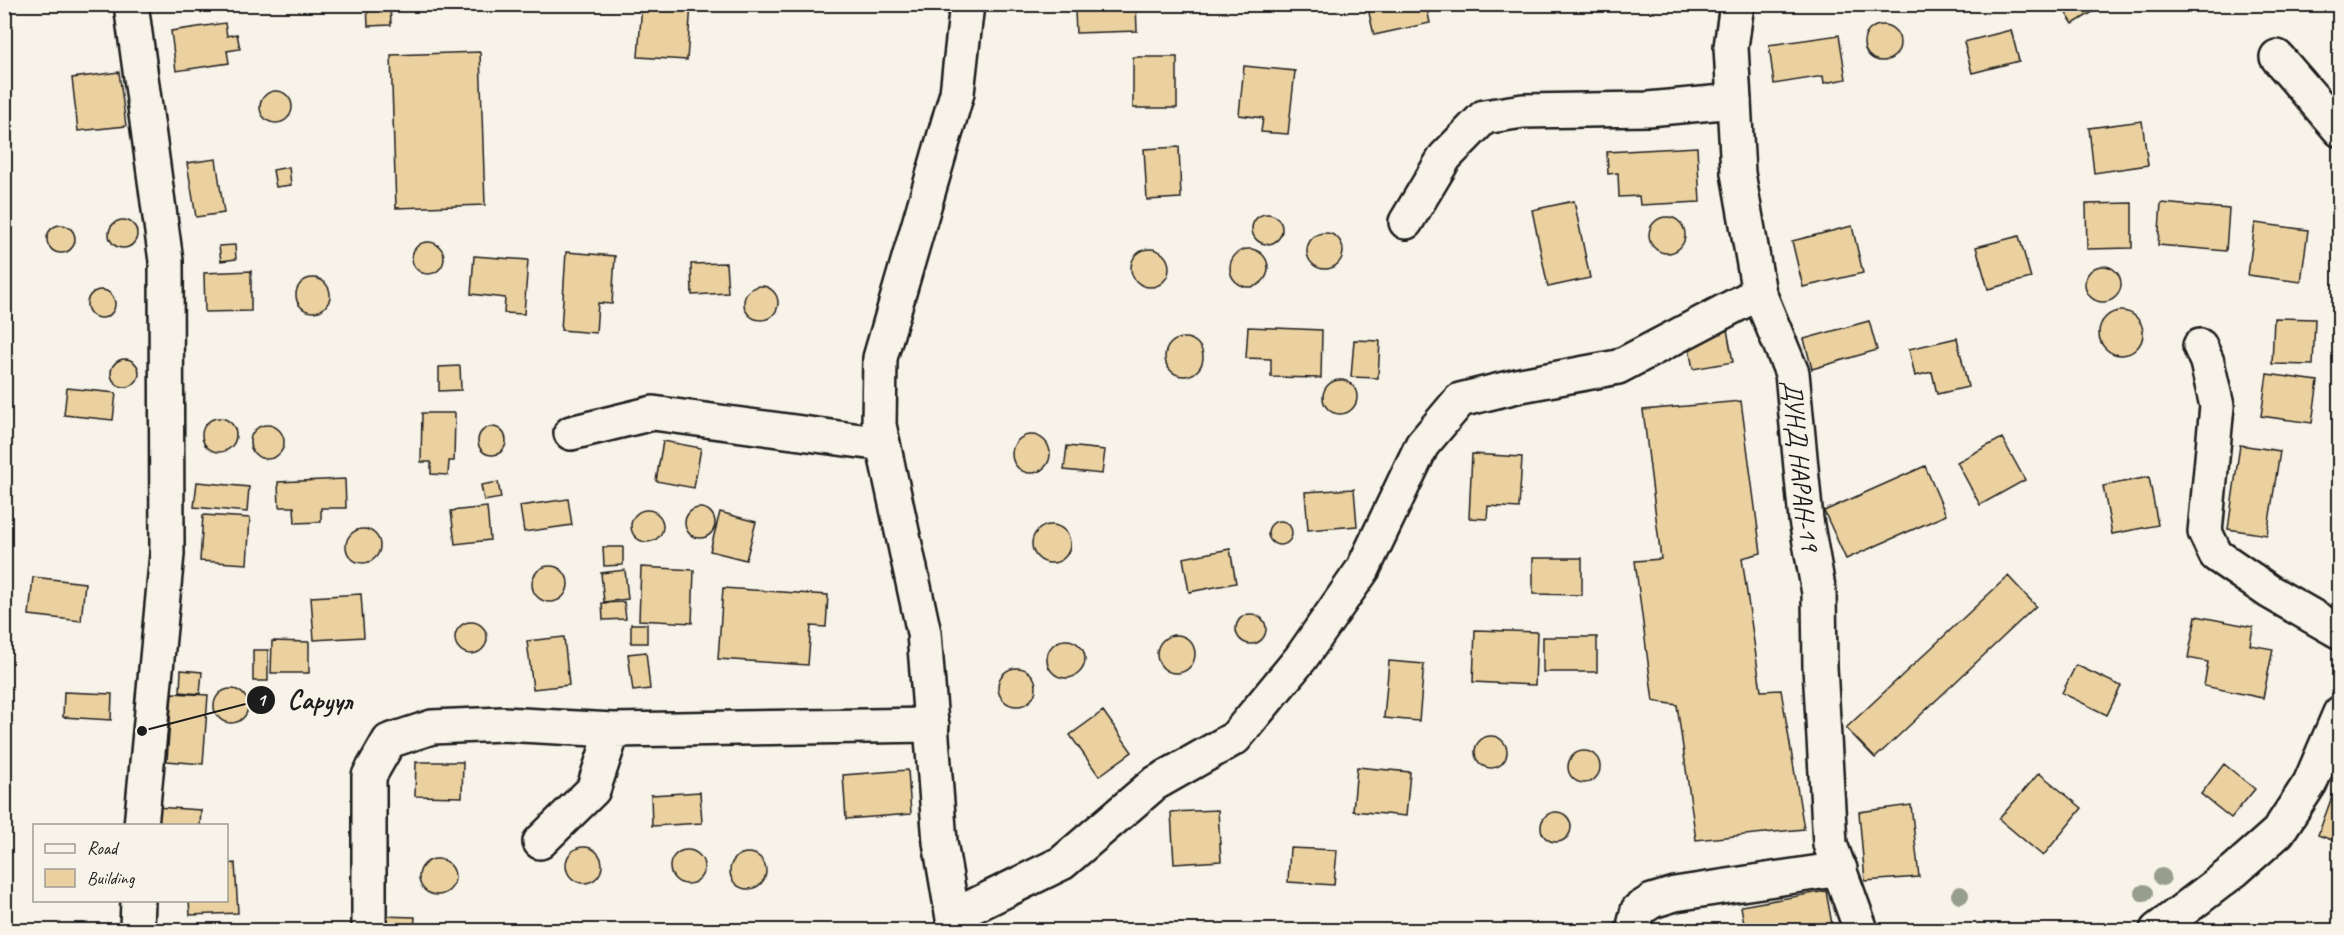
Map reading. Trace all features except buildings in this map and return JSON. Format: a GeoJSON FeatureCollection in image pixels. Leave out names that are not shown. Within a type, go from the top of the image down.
{"type":"FeatureCollection","features":[{"type":"Feature","properties":{"kind":"street"},"geometry":{"type":"LineString","coordinates":[[131,4],[166,261],[167,554],[141,824]]}},
{"type":"Feature","properties":{"kind":"street"},"geometry":{"type":"LineString","coordinates":[[967,4],[957,93],[880,358],[879,425],[924,633],[940,842],[954,923],[1062,863],[1154,784],[1235,738],[1301,658],[1363,569],[1422,445],[1460,400],[1521,385],[1618,367],[1759,292]]}},
{"type":"Feature","properties":{"kind":"street","name":"ДУНД НАРАН-19"},"geometry":{"type":"LineString","coordinates":[[1737,4],[1731,48],[1738,173],[1759,292],[1792,373],[1806,520],[1819,593],[1820,667],[1830,844],[1861,930]]}},
{"type":"Feature","properties":{"kind":"street"},"geometry":{"type":"LineString","coordinates":[[2277,57],[2340,130]]}},
{"type":"Feature","properties":{"kind":"street"},"geometry":{"type":"LineString","coordinates":[[1406,222],[1445,157],[1484,117],[1523,111],[1648,109],[1734,101]]}},
{"type":"Feature","properties":{"kind":"street"},"geometry":{"type":"LineString","coordinates":[[2200,346],[2207,362],[2217,406],[2205,532],[2216,555],[2270,592],[2340,632]]}},
{"type":"Feature","properties":{"kind":"street"},"geometry":{"type":"LineString","coordinates":[[571,433],[653,413],[883,444]]}},
{"type":"Feature","properties":{"kind":"street"},"geometry":{"type":"LineString","coordinates":[[2157,930],[2234,871],[2278,832],[2310,783],[2340,713]]}},
{"type":"Feature","properties":{"kind":"street"},"geometry":{"type":"LineString","coordinates":[[369,930],[369,776],[389,741],[432,727],[468,725],[503,724],[613,730],[932,725]]}},
{"type":"Feature","properties":{"kind":"street"},"geometry":{"type":"LineString","coordinates":[[540,842],[592,790],[613,730]]}},
{"type":"Feature","properties":{"kind":"street"},"geometry":{"type":"LineString","coordinates":[[1634,930],[1638,910],[1652,901],[1675,894],[1840,869]]}},
{"type":"Feature","properties":{"kind":"street"},"geometry":{"type":"LineString","coordinates":[[137,930],[138,902]]}},
{"type":"Feature","properties":{"kind":"place","name":"Саруул"},"geometry":{"type":"Point","coordinates":[142,731]}}]}
